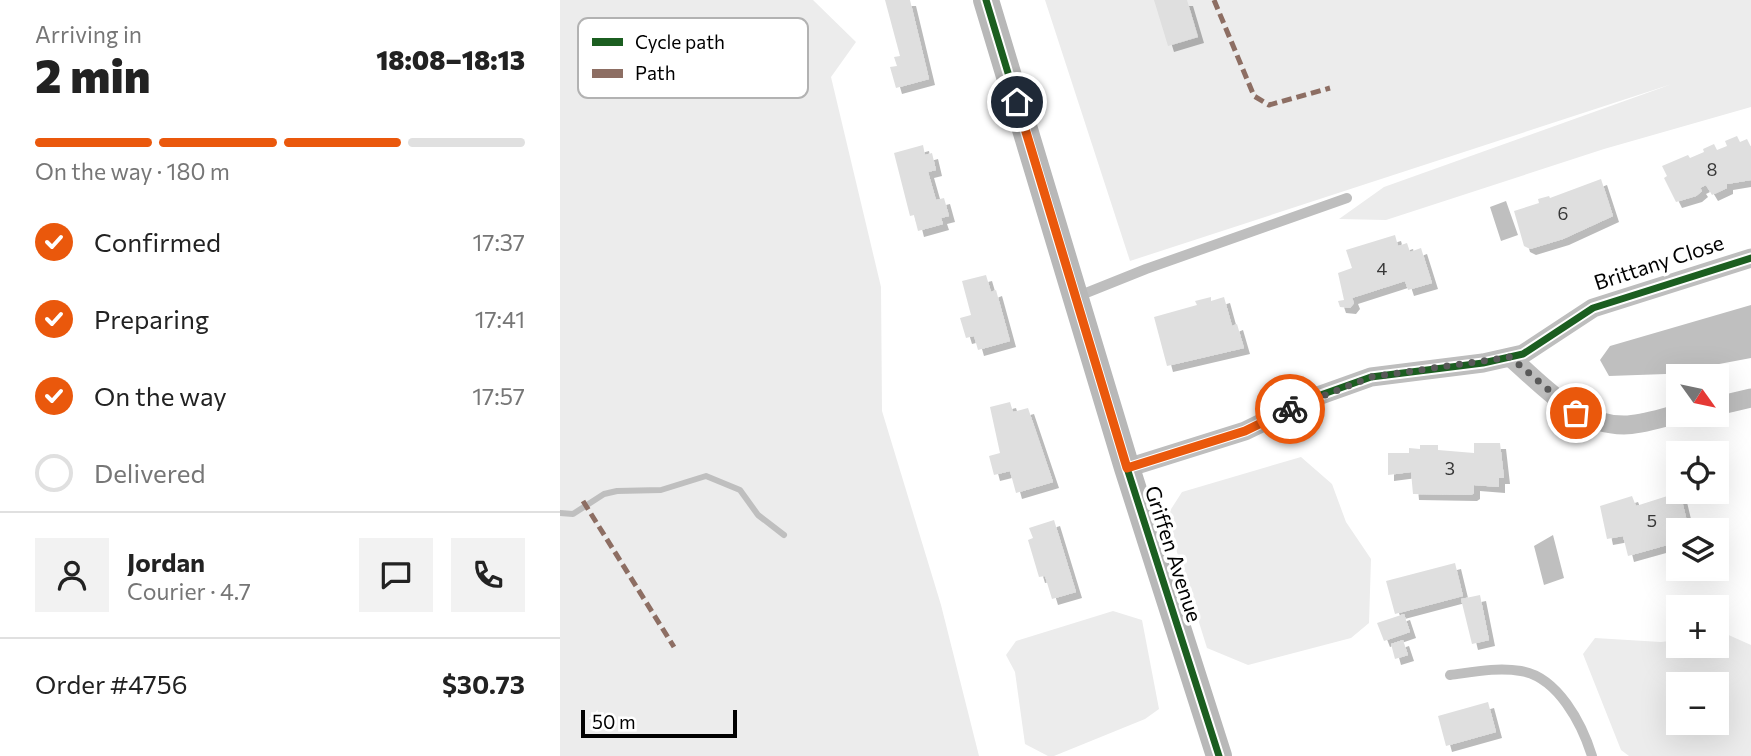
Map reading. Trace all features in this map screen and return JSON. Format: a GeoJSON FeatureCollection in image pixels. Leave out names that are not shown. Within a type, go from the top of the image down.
{"type":"FeatureCollection","features":[{"type":"Feature","properties":{"kind":"street","name":"Griffen Avenue"},"geometry":{"type":"LineString","coordinates":[[986,0],[1127,468],[1219,756]]}},
{"type":"Feature","properties":{"kind":"street","name":"Brittany Close"},"geometry":{"type":"LineString","coordinates":[[1127,468],[1245,431],[1315,397],[1371,377],[1524,354],[1593,307],[1751,258]]}},
{"type":"Feature","properties":{"kind":"street"},"geometry":{"type":"LineString","coordinates":[[1510,357],[1576,413],[1594,422],[1626,425],[1666,417]]}},
{"type":"Feature","properties":{"kind":"street"},"geometry":{"type":"LineString","coordinates":[[1729,403],[1751,398]]}},
{"type":"Feature","properties":{"kind":"lane"},"geometry":{"type":"LineString","coordinates":[[1076,297],[1146,269],[1347,198]]}},
{"type":"Feature","properties":{"kind":"lane"},"geometry":{"type":"LineString","coordinates":[[1450,675],[1496,669],[1524,671],[1547,683],[1570,707],[1592,756]]}},
{"type":"Feature","properties":{"kind":"shaded area"},"geometry":{"type":"Polygon","coordinates":[[[560,0],[813,0],[856,42],[831,77],[881,287],[882,411],[941,605],[979,756],[560,756],[560,0]]]}},
{"type":"Feature","properties":{"kind":"shaded area"},"geometry":{"type":"Polygon","coordinates":[[[1045,0],[1751,0],[1751,107],[1604,149],[1386,220],[1339,219],[1384,187],[1672,84],[1130,261],[1045,0]]]}},
{"type":"Feature","properties":{"kind":"shaded area"},"geometry":{"type":"Polygon","coordinates":[[[1506,201],[1518,235],[1501,241],[1490,207],[1506,201]]]}},
{"type":"Feature","properties":{"kind":"shaded area"},"geometry":{"type":"Polygon","coordinates":[[[1751,305],[1751,358],[1719,364],[1666,364],[1666,374],[1609,376],[1600,360],[1610,346],[1751,305]]]}},
{"type":"Feature","properties":{"kind":"shaded area"},"geometry":{"type":"Polygon","coordinates":[[[1301,457],[1332,484],[1346,522],[1371,559],[1369,623],[1351,638],[1248,665],[1207,648],[1166,517],[1182,492],[1301,457]]]}},
{"type":"Feature","properties":{"kind":"shaded area"},"geometry":{"type":"Polygon","coordinates":[[[1553,535],[1564,578],[1544,585],[1534,546],[1553,535]]]}},
{"type":"Feature","properties":{"kind":"shaded area"},"geometry":{"type":"Polygon","coordinates":[[[1113,611],[1142,620],[1159,709],[1145,719],[1054,756],[1048,756],[1025,744],[1015,672],[1006,655],[1016,641],[1113,611]]]}},
{"type":"Feature","properties":{"kind":"shaded area"},"geometry":{"type":"Polygon","coordinates":[[[1729,635],[1751,645],[1751,756],[1629,756],[1621,750],[1583,654],[1595,638],[1666,641],[1666,658],[1729,658],[1729,635]]]}},
{"type":"Feature","properties":{"kind":"building"},"geometry":{"type":"Polygon","coordinates":[[[885,0],[910,0],[929,79],[896,88],[890,67],[897,66],[894,57],[900,56],[885,0]]]}},
{"type":"Feature","properties":{"kind":"building"},"geometry":{"type":"Polygon","coordinates":[[[1154,0],[1187,0],[1198,37],[1168,46],[1154,0]]]}},
{"type":"Feature","properties":{"kind":"building"},"geometry":{"type":"Polygon","coordinates":[[[1737,136],[1740,142],[1747,139],[1751,147],[1751,180],[1727,184],[1727,188],[1712,195],[1706,185],[1700,188],[1702,191],[1696,196],[1676,202],[1664,178],[1667,176],[1662,166],[1688,155],[1690,158],[1714,144],[1717,150],[1727,146],[1725,141],[1737,136]]]}},
{"type":"Feature","properties":{"kind":"building"},"geometry":{"type":"Polygon","coordinates":[[[923,145],[925,155],[932,153],[936,170],[928,172],[936,200],[944,198],[949,216],[941,218],[943,224],[918,231],[914,215],[910,216],[894,153],[923,145]]]}},
{"type":"Feature","properties":{"kind":"building"},"geometry":{"type":"Polygon","coordinates":[[[1601,179],[1613,216],[1563,239],[1530,249],[1524,246],[1514,211],[1539,203],[1538,199],[1550,198],[1601,179]]]}},
{"type":"Feature","properties":{"kind":"building"},"geometry":{"type":"Polygon","coordinates":[[[1395,235],[1398,246],[1407,243],[1410,252],[1421,248],[1432,283],[1408,290],[1405,281],[1352,298],[1354,303],[1350,308],[1340,307],[1338,301],[1344,300],[1338,273],[1352,268],[1346,250],[1395,235]]]}},
{"type":"Feature","properties":{"kind":"building"},"geometry":{"type":"Polygon","coordinates":[[[986,275],[991,292],[996,290],[1010,341],[978,350],[974,336],[966,338],[960,318],[971,315],[962,281],[986,275]]]}},
{"type":"Feature","properties":{"kind":"building"},"geometry":{"type":"Polygon","coordinates":[[[1211,297],[1211,301],[1224,297],[1232,326],[1237,324],[1244,348],[1167,366],[1154,317],[1197,305],[1195,301],[1211,297]]]}},
{"type":"Feature","properties":{"kind":"building"},"geometry":{"type":"Polygon","coordinates":[[[1010,402],[1013,412],[1028,408],[1053,482],[1016,493],[1010,471],[994,475],[989,456],[1000,453],[990,407],[1010,402]]]}},
{"type":"Feature","properties":{"kind":"building"},"geometry":{"type":"Polygon","coordinates":[[[1474,443],[1500,443],[1504,478],[1499,478],[1499,487],[1474,485],[1474,493],[1471,495],[1413,494],[1411,472],[1388,475],[1388,453],[1409,453],[1409,448],[1420,449],[1420,445],[1438,445],[1438,450],[1474,453],[1474,443]]]}},
{"type":"Feature","properties":{"kind":"building"},"geometry":{"type":"Polygon","coordinates":[[[1632,496],[1636,506],[1666,496],[1666,504],[1683,504],[1686,518],[1666,518],[1666,545],[1628,556],[1623,536],[1607,539],[1600,506],[1632,496]]]}},
{"type":"Feature","properties":{"kind":"building"},"geometry":{"type":"Polygon","coordinates":[[[1054,520],[1076,592],[1052,599],[1045,576],[1039,577],[1028,540],[1033,538],[1029,528],[1054,520]]]}},
{"type":"Feature","properties":{"kind":"building"},"geometry":{"type":"Polygon","coordinates":[[[1455,563],[1463,596],[1395,614],[1386,581],[1455,563]]]}},
{"type":"Feature","properties":{"kind":"building"},"geometry":{"type":"Polygon","coordinates":[[[1480,595],[1489,640],[1472,644],[1461,599],[1480,595]]]}},
{"type":"Feature","properties":{"kind":"building"},"geometry":{"type":"Polygon","coordinates":[[[1404,614],[1410,632],[1384,641],[1377,623],[1404,614]]]}},
{"type":"Feature","properties":{"kind":"building"},"geometry":{"type":"Polygon","coordinates":[[[1403,640],[1408,655],[1395,659],[1391,644],[1403,640]]]}},
{"type":"Feature","properties":{"kind":"building"},"geometry":{"type":"Polygon","coordinates":[[[1488,702],[1496,732],[1446,746],[1438,716],[1488,702]]]}},
{"type":"Feature","properties":{"kind":"waterway"},"geometry":{"type":"LineString","coordinates":[[560,513],[573,514],[604,494],[661,490],[706,476],[740,490],[758,515],[784,535]]}},
{"type":"Feature","properties":{"kind":"marked path"},"geometry":{"type":"LineString","coordinates":[[1214,0],[1254,96],[1269,105],[1330,88]]}},
{"type":"Feature","properties":{"kind":"marked path"},"geometry":{"type":"LineString","coordinates":[[583,501],[674,647]]}},
{"type":"Feature","properties":{"kind":"cycle path"},"geometry":{"type":"LineString","coordinates":[[986,0],[1127,468],[1219,756]]}},
{"type":"Feature","properties":{"kind":"cycle path"},"geometry":{"type":"LineString","coordinates":[[1127,468],[1245,431],[1315,397],[1371,377],[1483,363],[1523,354],[1593,308],[1751,258]]}},
{"type":"Feature","properties":{"kind":"way so far"},"geometry":{"type":"LineString","coordinates":[[1290,409],[1371,377],[1510,357],[1576,413]]}},
{"type":"Feature","properties":{"kind":"route"},"geometry":{"type":"LineString","coordinates":[[1017,102],[1127,468],[1245,431],[1290,409]]}}]}
